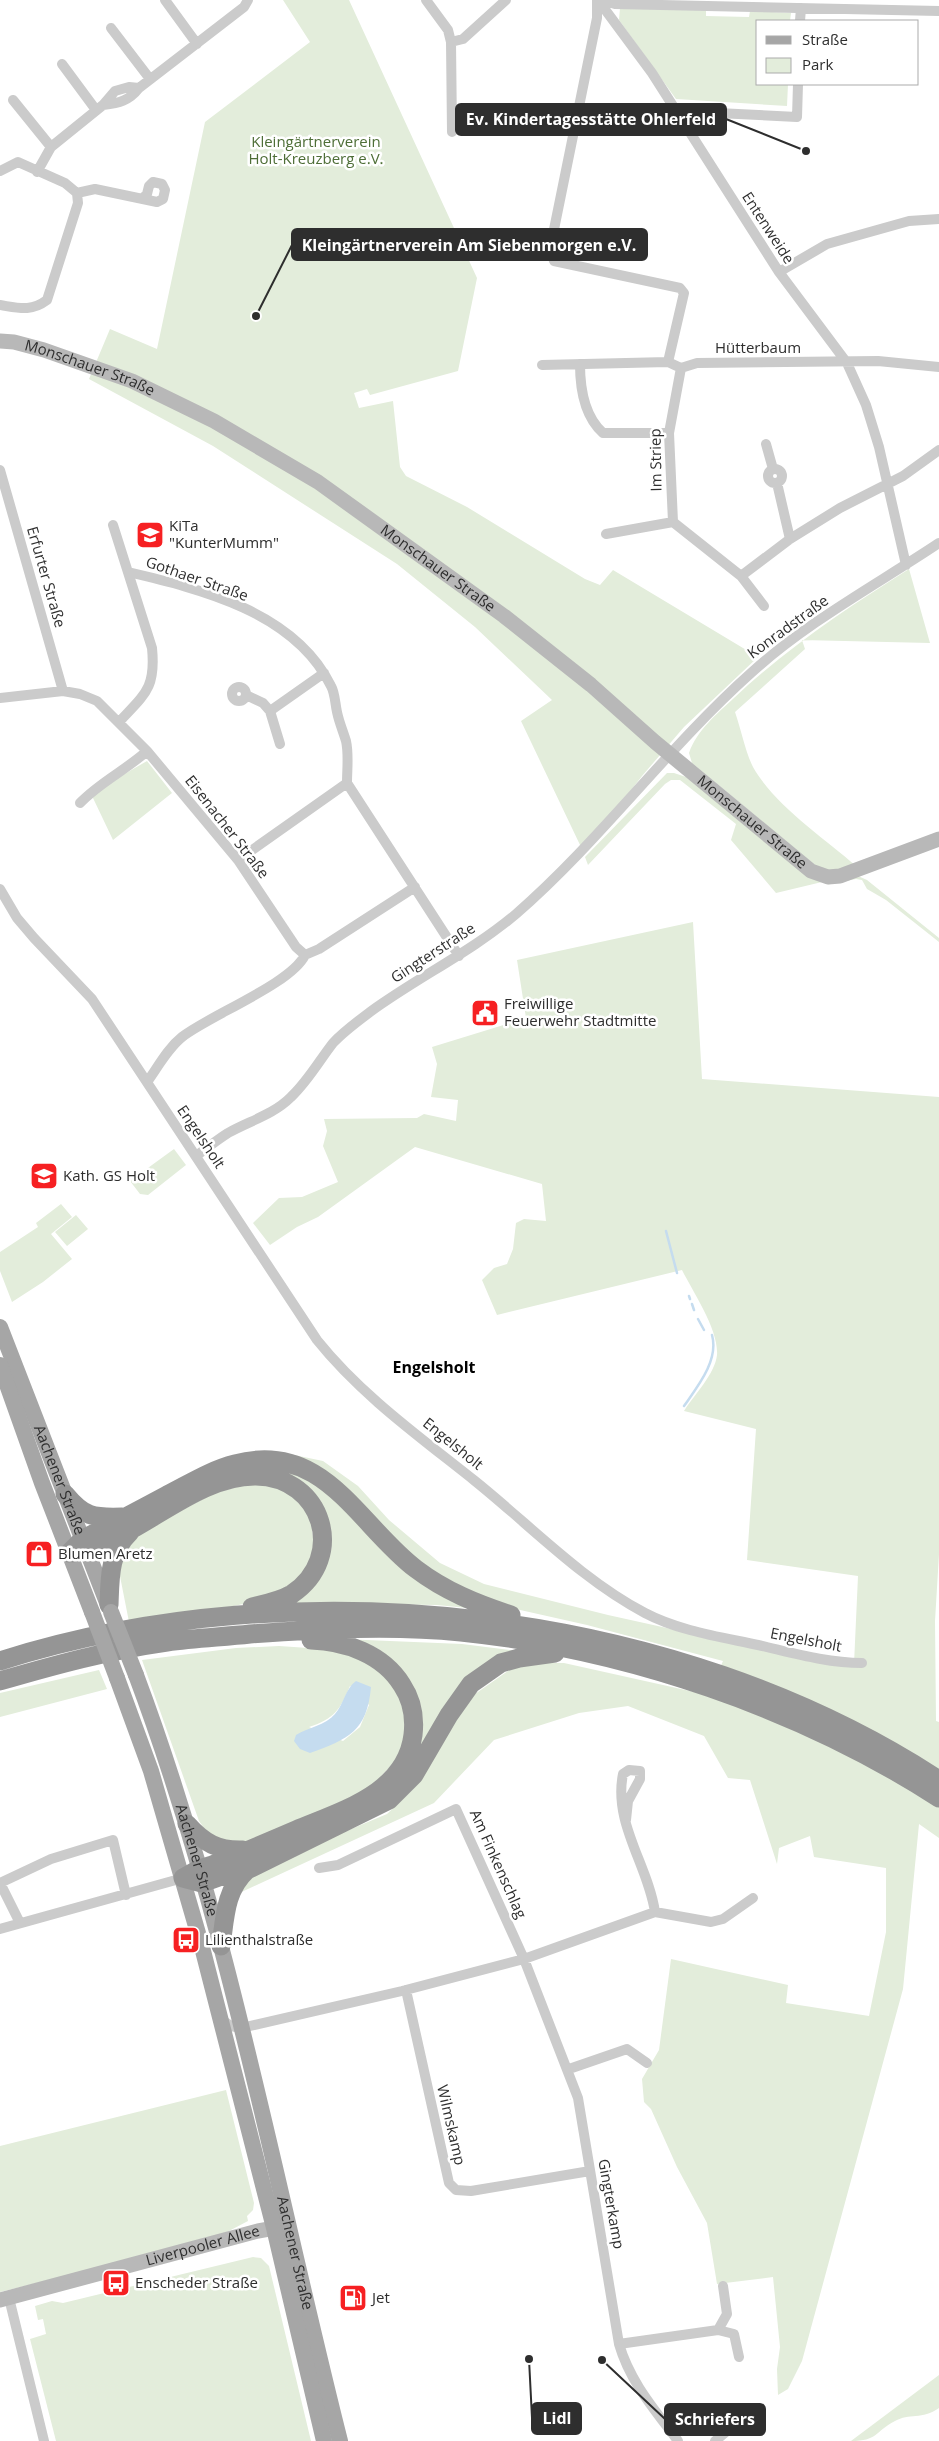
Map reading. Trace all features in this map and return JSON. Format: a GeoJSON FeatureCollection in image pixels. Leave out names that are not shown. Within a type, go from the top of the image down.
{"type":"FeatureCollection","features":[{"type":"Feature","properties":{"kind":"highway"},"geometry":{"type":"LineString","coordinates":[[104,1610],[115,1553],[134,1521],[218,1469],[257,1460],[282,1461],[311,1472],[338,1490],[402,1558],[444,1588],[495,1610],[570,1633],[663,1657],[741,1682],[838,1724],[939,1780]]}},
{"type":"Feature","properties":{"kind":"highway"},"geometry":{"type":"LineString","coordinates":[[80,1548],[134,1521],[228,1480],[246,1477],[265,1477],[284,1482],[303,1494],[315,1508],[322,1528],[322,1544],[316,1566],[305,1582],[292,1594],[274,1602],[200,1619]]}},
{"type":"Feature","properties":{"kind":"highway"},"geometry":{"type":"LineString","coordinates":[[65,1494],[80,1511],[88,1515],[134,1521]]}},
{"type":"Feature","properties":{"kind":"highway"},"geometry":{"type":"LineString","coordinates":[[0,1661],[76,1642],[164,1624],[200,1619],[269,1614],[366,1611],[479,1619],[570,1633]]}},
{"type":"Feature","properties":{"kind":"highway"},"geometry":{"type":"LineString","coordinates":[[0,1680],[95,1654],[168,1642],[308,1630],[380,1629],[436,1631],[521,1641],[597,1655],[679,1678],[757,1706],[865,1756],[939,1798]]}},
{"type":"Feature","properties":{"kind":"highway"},"geometry":{"type":"LineString","coordinates":[[195,1877],[250,1849],[352,1806],[379,1791],[397,1774],[407,1758],[412,1743],[414,1720],[408,1694],[402,1684],[385,1665],[365,1652],[317,1640],[228,1636]]}},
{"type":"Feature","properties":{"kind":"highway"},"geometry":{"type":"LineString","coordinates":[[221,1946],[225,1914],[234,1885],[247,1870],[389,1800],[414,1775],[460,1696],[471,1684],[492,1668],[514,1659],[551,1653],[597,1655]]}},
{"type":"Feature","properties":{"kind":"highway"},"geometry":{"type":"LineString","coordinates":[[187,1824],[200,1838],[215,1847],[234,1850],[250,1849]]}},
{"type":"Feature","properties":{"kind":"highway"},"geometry":{"type":"LineString","coordinates":[[195,1877],[270,1858]]}},
{"type":"Feature","properties":{"kind":"main road","name":"Monschauer Straße"},"geometry":{"type":"LineString","coordinates":[[0,341],[14,342],[44,350],[132,381],[214,421],[310,478],[371,519],[504,616],[591,685],[805,868],[828,877],[858,870],[939,839]]}},
{"type":"Feature","properties":{"kind":"main road","name":"Aachener Straße"},"geometry":{"type":"LineString","coordinates":[[0,1327],[65,1494],[80,1548]]}},
{"type":"Feature","properties":{"kind":"main road","name":"Aachener Straße"},"geometry":{"type":"LineString","coordinates":[[0,1365],[80,1548],[104,1610],[136,1675],[187,1824],[221,2019],[282,2227],[340,2441]]}},
{"type":"Feature","properties":{"kind":"main road","name":"Aachener Straße"},"geometry":{"type":"LineString","coordinates":[[104,1610],[117,1678],[221,1946],[241,2028],[324,2441]]}},
{"type":"Feature","properties":{"kind":"main road","name":"Liverpooler Allee"},"geometry":{"type":"LineString","coordinates":[[4,2299],[282,2227]]}},
{"type":"Feature","properties":{"kind":"street"},"geometry":{"type":"LineString","coordinates":[[165,0],[196,44]]}},
{"type":"Feature","properties":{"kind":"street"},"geometry":{"type":"LineString","coordinates":[[37,172],[51,147],[100,107],[115,91],[129,87],[139,88],[244,6],[248,0]]}},
{"type":"Feature","properties":{"kind":"street"},"geometry":{"type":"LineString","coordinates":[[426,0],[448,30],[451,42],[452,132]]}},
{"type":"Feature","properties":{"kind":"street"},"geometry":{"type":"LineString","coordinates":[[451,42],[463,39],[506,0]]}},
{"type":"Feature","properties":{"kind":"street"},"geometry":{"type":"LineString","coordinates":[[598,0],[597,18],[550,249],[554,261],[680,288],[684,293],[668,362]]}},
{"type":"Feature","properties":{"kind":"street","name":"Entenweide"},"geometry":{"type":"LineString","coordinates":[[598,0],[652,73],[779,272],[847,363],[866,405],[906,565]]}},
{"type":"Feature","properties":{"kind":"street"},"geometry":{"type":"LineString","coordinates":[[602,0],[615,4],[939,11]]}},
{"type":"Feature","properties":{"kind":"street"},"geometry":{"type":"LineString","coordinates":[[800,20],[801,8]]}},
{"type":"Feature","properties":{"kind":"street"},"geometry":{"type":"LineString","coordinates":[[111,28],[150,79]]}},
{"type":"Feature","properties":{"kind":"street"},"geometry":{"type":"LineString","coordinates":[[62,64],[100,107]]}},
{"type":"Feature","properties":{"kind":"street"},"geometry":{"type":"LineString","coordinates":[[676,111],[797,117],[798,85]]}},
{"type":"Feature","properties":{"kind":"street"},"geometry":{"type":"LineString","coordinates":[[13,100],[51,147]]}},
{"type":"Feature","properties":{"kind":"street"},"geometry":{"type":"LineString","coordinates":[[0,171],[18,162],[65,183],[77,193],[78,203],[47,300],[38,307],[25,309],[0,305]]}},
{"type":"Feature","properties":{"kind":"street"},"geometry":{"type":"LineString","coordinates":[[77,193],[95,189],[142,198]]}},
{"type":"Feature","properties":{"kind":"street"},"geometry":{"type":"LineString","coordinates":[[779,272],[827,244],[909,221],[939,219]]}},
{"type":"Feature","properties":{"kind":"street","name":"Hütterbaum"},"geometry":{"type":"LineString","coordinates":[[681,368],[697,363],[847,363],[878,361],[939,367]]}},
{"type":"Feature","properties":{"kind":"street"},"geometry":{"type":"LineString","coordinates":[[542,365],[668,362],[681,368]]}},
{"type":"Feature","properties":{"kind":"street"},"geometry":{"type":"LineString","coordinates":[[580,364],[580,383],[592,423],[602,433],[669,433]]}},
{"type":"Feature","properties":{"kind":"street","name":"Im Striep"},"geometry":{"type":"LineString","coordinates":[[673,522],[669,433],[681,368]]}},
{"type":"Feature","properties":{"kind":"street"},"geometry":{"type":"LineString","coordinates":[[766,444],[773,469],[779,470],[782,476],[776,483],[790,539]]}},
{"type":"Feature","properties":{"kind":"street"},"geometry":{"type":"LineString","coordinates":[[741,576],[790,539],[840,508],[903,476],[939,450]]}},
{"type":"Feature","properties":{"kind":"street","name":"Erfurter Straße"},"geometry":{"type":"LineString","coordinates":[[0,470],[63,691]]}},
{"type":"Feature","properties":{"kind":"street"},"geometry":{"type":"LineString","coordinates":[[606,534],[673,522],[741,576],[764,606]]}},
{"type":"Feature","properties":{"kind":"street","name":"Gothaer Straße"},"geometry":{"type":"LineString","coordinates":[[113,525],[152,648],[154,664],[149,689],[120,722]]}},
{"type":"Feature","properties":{"kind":"street","name":"Konradstraße"},"geometry":{"type":"LineString","coordinates":[[670,754],[703,718],[752,672],[795,637],[939,543]]}},
{"type":"Feature","properties":{"kind":"street","name":"Gothaer Straße"},"geometry":{"type":"LineString","coordinates":[[128,572],[168,582],[228,602],[274,624],[302,646],[324,673],[332,688],[346,742],[347,783]]}},
{"type":"Feature","properties":{"kind":"street"},"geometry":{"type":"LineString","coordinates":[[270,711],[324,673]]}},
{"type":"Feature","properties":{"kind":"street","name":"Eisenacher Straße"},"geometry":{"type":"LineString","coordinates":[[0,698],[63,691],[80,694],[97,701],[147,751],[238,860],[296,947],[305,955]]}},
{"type":"Feature","properties":{"kind":"street"},"geometry":{"type":"LineString","coordinates":[[246,695],[264,703],[270,711],[280,744]]}},
{"type":"Feature","properties":{"kind":"street"},"geometry":{"type":"LineString","coordinates":[[80,803],[94,788],[132,764],[147,751]]}},
{"type":"Feature","properties":{"kind":"street","name":"Gingterstraße"},"geometry":{"type":"LineString","coordinates":[[196,1156],[229,1133],[265,1116],[290,1099],[335,1041],[372,1011],[459,956],[514,915],[552,881],[613,820],[670,754]]}},
{"type":"Feature","properties":{"kind":"street"},"geometry":{"type":"LineString","coordinates":[[238,860],[347,783],[459,956]]}},
{"type":"Feature","properties":{"kind":"street"},"geometry":{"type":"LineString","coordinates":[[147,1082],[182,1036],[279,979],[300,964],[305,955],[319,949],[415,887]]}},
{"type":"Feature","properties":{"kind":"street","name":"Engelsholt"},"geometry":{"type":"LineString","coordinates":[[0,889],[17,918],[92,999],[317,1340],[355,1382],[580,1569],[646,1614],[670,1624],[824,1660],[862,1663]]}},
{"type":"Feature","properties":{"kind":"street","name":"Am Finkenschlag"},"geometry":{"type":"LineString","coordinates":[[319,1868],[338,1865],[456,1808],[524,1959]]}},
{"type":"Feature","properties":{"kind":"street"},"geometry":{"type":"LineString","coordinates":[[626,1820],[630,1839],[653,1897],[655,1912]]}},
{"type":"Feature","properties":{"kind":"street"},"geometry":{"type":"LineString","coordinates":[[20,1923],[0,1883],[51,1859],[112,1840],[126,1895]]}},
{"type":"Feature","properties":{"kind":"street"},"geometry":{"type":"LineString","coordinates":[[0,1929],[195,1877]]}},
{"type":"Feature","properties":{"kind":"street"},"geometry":{"type":"LineString","coordinates":[[221,2019],[231,2026],[241,2028],[406,1990],[524,1959],[655,1912],[711,1922],[723,1919],[753,1898]]}},
{"type":"Feature","properties":{"kind":"street","name":"Gingterkamp"},"geometry":{"type":"LineString","coordinates":[[524,1959],[569,2069],[578,2098],[620,2344],[626,2367],[635,2384],[678,2441]]}},
{"type":"Feature","properties":{"kind":"street","name":"Wilmskamp"},"geometry":{"type":"LineString","coordinates":[[406,1990],[449,2183],[456,2190],[471,2191],[590,2171]]}},
{"type":"Feature","properties":{"kind":"street"},"geometry":{"type":"LineString","coordinates":[[569,2069],[627,2049],[647,2063]]}},
{"type":"Feature","properties":{"kind":"street"},"geometry":{"type":"LineString","coordinates":[[718,2330],[727,2314],[723,2286]]}},
{"type":"Feature","properties":{"kind":"street"},"geometry":{"type":"LineString","coordinates":[[4,2299],[44,2441]]}},
{"type":"Feature","properties":{"kind":"street"},"geometry":{"type":"LineString","coordinates":[[620,2344],[718,2330],[734,2334],[739,2357]]}},
{"type":"Feature","properties":{"kind":"street"},"geometry":{"type":"LineString","coordinates":[[715,2441],[732,2427]]}},
{"type":"Feature","properties":{"kind":"green space","name":"Kleingärtnerverein Holt-Kreuzberg e.V."},"geometry":{"type":"Polygon","coordinates":[[[283,0],[349,0],[477,278],[458,371],[370,395],[367,389],[354,393],[359,408],[393,401],[400,467],[406,476],[467,507],[585,579],[600,585],[613,570],[758,657],[684,727],[622,802],[581,847],[521,721],[552,700],[475,627],[397,564],[213,446],[89,379],[110,329],[157,349],[205,122],[310,42],[283,0]]]}},
{"type":"Feature","properties":{"kind":"green space"},"geometry":{"type":"Polygon","coordinates":[[[620,8],[706,10],[706,16],[749,17],[750,11],[791,13],[790,20],[756,20],[756,85],[788,85],[787,106],[676,99],[619,20],[620,8]]]}},
{"type":"Feature","properties":{"kind":"green space"},"geometry":{"type":"Polygon","coordinates":[[[909,569],[930,643],[804,640],[840,614],[909,569]]]}},
{"type":"Feature","properties":{"kind":"green space"},"geometry":{"type":"Polygon","coordinates":[[[802,641],[805,649],[735,712],[750,761],[762,781],[800,820],[856,866],[846,869],[822,871],[692,763],[689,753],[697,737],[714,716],[775,662],[802,641]]]}},
{"type":"Feature","properties":{"kind":"green space"},"geometry":{"type":"Polygon","coordinates":[[[147,761],[172,793],[113,840],[93,798],[95,791],[147,761]]]}},
{"type":"Feature","properties":{"kind":"green space"},"geometry":{"type":"Polygon","coordinates":[[[667,773],[686,777],[822,882],[776,893],[731,840],[736,824],[680,780],[671,780],[665,784],[588,865],[585,857],[667,773]]]}},
{"type":"Feature","properties":{"kind":"green space"},"geometry":{"type":"Polygon","coordinates":[[[858,876],[867,880],[939,938],[939,942],[886,900],[867,889],[862,880],[856,879],[825,885],[858,876]]]}},
{"type":"Feature","properties":{"kind":"green space"},"geometry":{"type":"Polygon","coordinates":[[[693,922],[702,1079],[939,1097],[939,1554],[935,1621],[936,1721],[939,1722],[939,1838],[919,1824],[903,1989],[802,2361],[788,2389],[778,2395],[777,2369],[780,2347],[773,2277],[717,2284],[707,2223],[677,2167],[651,2109],[644,2102],[642,2079],[659,2050],[671,1959],[788,1985],[786,2003],[869,2016],[886,1932],[886,1868],[814,1857],[810,1836],[779,1848],[777,1864],[750,1780],[728,1778],[704,1736],[628,1706],[579,1713],[494,1740],[434,1803],[233,1896],[242,1881],[294,1853],[387,1814],[412,1790],[457,1717],[475,1694],[515,1666],[533,1663],[564,1663],[708,1695],[723,1661],[587,1625],[503,1606],[441,1580],[303,1462],[280,1452],[323,1461],[358,1486],[389,1520],[440,1563],[484,1584],[608,1615],[834,1665],[854,1664],[858,1576],[747,1560],[756,1429],[684,1411],[712,1370],[717,1355],[717,1345],[710,1323],[682,1270],[497,1315],[482,1280],[494,1268],[507,1264],[513,1249],[516,1223],[524,1219],[546,1221],[542,1184],[415,1147],[318,1217],[297,1227],[270,1245],[253,1223],[279,1198],[302,1197],[338,1182],[323,1146],[327,1131],[324,1119],[417,1118],[424,1114],[456,1121],[458,1100],[431,1097],[437,1064],[432,1047],[526,1018],[517,960],[693,922]]]}},
{"type":"Feature","properties":{"kind":"green space"},"geometry":{"type":"Polygon","coordinates":[[[174,1149],[186,1165],[148,1195],[140,1194],[130,1181],[174,1149]]]}},
{"type":"Feature","properties":{"kind":"green space"},"geometry":{"type":"Polygon","coordinates":[[[61,1204],[72,1217],[51,1234],[72,1259],[43,1282],[12,1302],[0,1271],[0,1252],[38,1227],[36,1223],[61,1204]]]}},
{"type":"Feature","properties":{"kind":"green space"},"geometry":{"type":"Polygon","coordinates":[[[76,1215],[88,1229],[67,1246],[55,1232],[76,1215]]]}},
{"type":"Feature","properties":{"kind":"green space"},"geometry":{"type":"Polygon","coordinates":[[[277,1466],[317,1482],[467,1608],[437,1605],[283,1603],[317,1573],[308,1493],[277,1466]]]}},
{"type":"Feature","properties":{"kind":"green space"},"geometry":{"type":"Polygon","coordinates":[[[251,1484],[271,1486],[286,1491],[298,1500],[312,1522],[315,1533],[315,1545],[312,1556],[300,1578],[285,1590],[243,1604],[129,1622],[118,1566],[134,1536],[216,1492],[251,1484]]]}},
{"type":"Feature","properties":{"kind":"green space"},"geometry":{"type":"Polygon","coordinates":[[[342,1639],[462,1644],[517,1651],[489,1661],[418,1760],[399,1776],[414,1695],[342,1639]]]}},
{"type":"Feature","properties":{"kind":"green space"},"geometry":{"type":"Polygon","coordinates":[[[279,1646],[323,1649],[352,1654],[385,1675],[400,1697],[405,1714],[406,1736],[399,1757],[370,1788],[256,1842],[232,1846],[212,1839],[199,1821],[142,1660],[236,1648],[279,1646]],[[350,1686],[343,1701],[330,1717],[309,1727],[343,1741],[360,1727],[369,1705],[350,1686]]]}},
{"type":"Feature","properties":{"kind":"green space"},"geometry":{"type":"Polygon","coordinates":[[[99,1670],[107,1689],[0,1717],[0,1693],[99,1670]]]}},
{"type":"Feature","properties":{"kind":"green space"},"geometry":{"type":"Polygon","coordinates":[[[226,2090],[254,2203],[253,2210],[247,2216],[248,2221],[227,2232],[127,2261],[0,2292],[0,2146],[226,2090]]]}},
{"type":"Feature","properties":{"kind":"green space"},"geometry":{"type":"Polygon","coordinates":[[[253,2257],[261,2258],[269,2266],[311,2441],[56,2441],[30,2339],[46,2334],[43,2319],[38,2320],[35,2306],[52,2301],[63,2303],[253,2257]]]}},
{"type":"Feature","properties":{"kind":"green space"},"geometry":{"type":"Polygon","coordinates":[[[939,2375],[939,2408],[927,2414],[900,2419],[888,2425],[871,2438],[851,2441],[939,2375]]]}},
{"type":"Feature","properties":{"kind":"water"},"geometry":{"type":"Polygon","coordinates":[[[356,1681],[371,1687],[369,1702],[360,1724],[345,1738],[324,1748],[310,1753],[300,1749],[294,1741],[296,1735],[331,1718],[338,1710],[349,1688],[356,1681]]]}},
{"type":"Feature","properties":{"kind":"waterway"},"geometry":{"type":"LineString","coordinates":[[666,1231],[677,1273]]}},
{"type":"Feature","properties":{"kind":"waterway"},"geometry":{"type":"LineString","coordinates":[[692,1304],[694,1310]]}},
{"type":"Feature","properties":{"kind":"waterway"},"geometry":{"type":"LineString","coordinates":[[698,1319],[704,1330]]}},
{"type":"Feature","properties":{"kind":"waterway"},"geometry":{"type":"LineString","coordinates":[[684,1406],[701,1381],[710,1363],[713,1354],[712,1335]]}},
{"type":"Feature","properties":{"kind":"place","name":"Ev. Kindertagesstätte Ohlerfeld"},"geometry":{"type":"Point","coordinates":[806,151]}},
{"type":"Feature","properties":{"kind":"place","name":"Kleingärtnerverein Am Siebenmorgen e.V."},"geometry":{"type":"Point","coordinates":[256,316]}},
{"type":"Feature","properties":{"kind":"place","name":"KiTa \"KunterMumm\""},"geometry":{"type":"Point","coordinates":[150,535]}},
{"type":"Feature","properties":{"kind":"place","name":"Freiwillige Feuerwehr Stadtmitte"},"geometry":{"type":"Point","coordinates":[485,1013]}},
{"type":"Feature","properties":{"kind":"place","name":"Kath. GS Holt"},"geometry":{"type":"Point","coordinates":[44,1176]}},
{"type":"Feature","properties":{"kind":"place","name":"Blumen Aretz"},"geometry":{"type":"Point","coordinates":[39,1554]}},
{"type":"Feature","properties":{"kind":"place","name":"Lilienthalstraße"},"geometry":{"type":"Point","coordinates":[186,1940]}},
{"type":"Feature","properties":{"kind":"place","name":"Enscheder Straße"},"geometry":{"type":"Point","coordinates":[116,2283]}},
{"type":"Feature","properties":{"kind":"place","name":"Jet"},"geometry":{"type":"Point","coordinates":[353,2298]}},
{"type":"Feature","properties":{"kind":"place","name":"Lidl"},"geometry":{"type":"Point","coordinates":[529,2359]}},
{"type":"Feature","properties":{"kind":"place","name":"Schriefers"},"geometry":{"type":"Point","coordinates":[602,2360]}},
{"type":"Feature","properties":{"kind":"district","name":"Engelsholt"},"geometry":{"type":"Point","coordinates":[434,1367]}}]}
